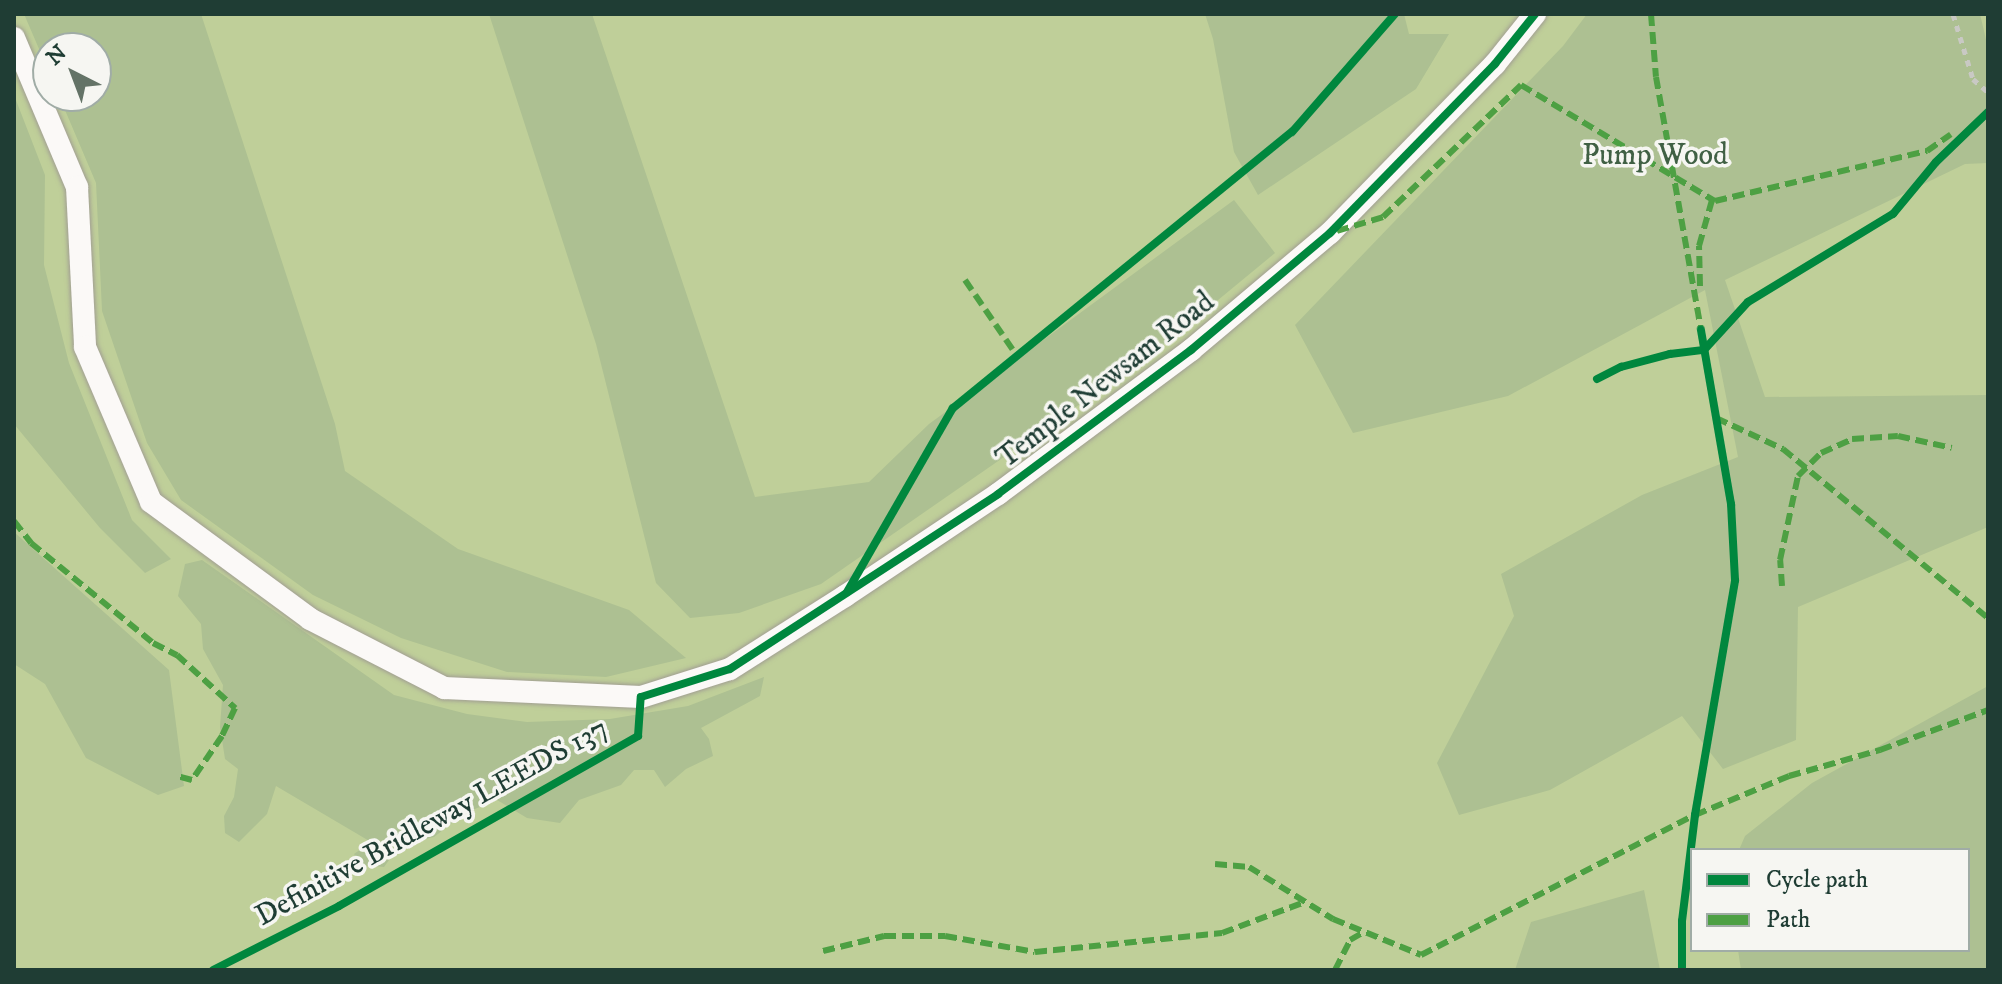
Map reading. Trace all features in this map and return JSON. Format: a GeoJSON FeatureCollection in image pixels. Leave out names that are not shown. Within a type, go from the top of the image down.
{"type":"FeatureCollection","features":[{"type":"Feature","properties":{"kind":"street","name":"Temple Newsam Road"},"geometry":{"type":"LineString","coordinates":[[14,38],[77,187],[85,347],[151,502],[310,619],[444,688],[641,697],[730,669],[998,494],[1191,350],[1330,233],[1495,64],[1535,14]]}},
{"type":"Feature","properties":{"kind":"path"},"geometry":{"type":"LineString","coordinates":[[1953,14],[1973,79],[1988,92]]}},
{"type":"Feature","properties":{"kind":"green space","name":"Pump Wood"},"geometry":{"type":"Polygon","coordinates":[[[14,14],[1988,14],[1988,970],[14,970],[14,14]]]}},
{"type":"Feature","properties":{"kind":"green space"},"geometry":{"type":"Polygon","coordinates":[[[24,14],[201,14],[335,424],[345,471],[458,549],[629,610],[686,658],[606,677],[507,672],[401,638],[313,595],[181,500],[147,443],[102,311],[96,183],[66,112],[112,112],[112,32],[32,33],[24,14]]]}},
{"type":"Feature","properties":{"kind":"green space"},"geometry":{"type":"Polygon","coordinates":[[[489,14],[592,14],[755,497],[869,482],[929,424],[1234,200],[1275,253],[1155,352],[821,584],[739,613],[690,618],[656,583],[596,344],[489,14]]]}},
{"type":"Feature","properties":{"kind":"green space"},"geometry":{"type":"Polygon","coordinates":[[[1205,14],[1404,14],[1409,34],[1449,34],[1416,89],[1258,195],[1234,152],[1213,39],[1205,14]]]}},
{"type":"Feature","properties":{"kind":"green space","name":"Pump Wood"},"geometry":{"type":"Polygon","coordinates":[[[1587,14],[1980,14],[1988,48],[1988,163],[1965,164],[1725,280],[1765,397],[1988,395],[1988,527],[1798,607],[1796,740],[1723,769],[1682,716],[1550,790],[1459,815],[1437,763],[1514,616],[1501,574],[1642,495],[1738,457],[1705,290],[1508,396],[1353,433],[1295,325],[1563,46],[1587,14]]]}},
{"type":"Feature","properties":{"kind":"green space"},"geometry":{"type":"Polygon","coordinates":[[[14,95],[45,175],[44,265],[69,363],[132,520],[171,559],[145,573],[100,528],[14,424],[14,95]]]}},
{"type":"Feature","properties":{"kind":"green space"},"geometry":{"type":"Polygon","coordinates":[[[14,532],[169,670],[184,786],[158,795],[86,758],[45,684],[14,664],[14,532]]]}},
{"type":"Feature","properties":{"kind":"green space"},"geometry":{"type":"Polygon","coordinates":[[[202,560],[394,695],[467,714],[527,722],[610,719],[688,706],[764,677],[760,696],[701,728],[709,739],[713,756],[686,769],[665,787],[654,770],[634,770],[621,785],[579,800],[560,823],[527,818],[497,800],[465,813],[434,837],[400,845],[384,867],[362,865],[354,854],[371,842],[276,786],[267,814],[239,842],[225,833],[224,816],[234,797],[238,769],[225,759],[220,727],[223,685],[203,649],[201,624],[178,596],[185,564],[202,560]]]}},
{"type":"Feature","properties":{"kind":"green space"},"geometry":{"type":"Polygon","coordinates":[[[1988,686],[1988,970],[1741,970],[1738,952],[1970,952],[1970,848],[1740,848],[1745,836],[1812,783],[1988,686]]]}},
{"type":"Feature","properties":{"kind":"green space"},"geometry":{"type":"Polygon","coordinates":[[[1644,890],[1660,970],[1515,970],[1531,922],[1644,890]]]}},
{"type":"Feature","properties":{"kind":"marked path"},"geometry":{"type":"LineString","coordinates":[[1651,14],[1656,77],[1701,330]]}},
{"type":"Feature","properties":{"kind":"marked path"},"geometry":{"type":"LineString","coordinates":[[1337,231],[1383,217],[1521,85],[1715,201],[1927,151],[1951,134]]}},
{"type":"Feature","properties":{"kind":"marked path"},"geometry":{"type":"LineString","coordinates":[[1700,286],[1699,246],[1712,200]]}},
{"type":"Feature","properties":{"kind":"marked path"},"geometry":{"type":"LineString","coordinates":[[965,280],[1017,356]]}},
{"type":"Feature","properties":{"kind":"marked path"},"geometry":{"type":"LineString","coordinates":[[1716,418],[1783,449],[1988,618]]}},
{"type":"Feature","properties":{"kind":"marked path"},"geometry":{"type":"LineString","coordinates":[[1782,586],[1780,560],[1798,476],[1821,453],[1852,439],[1898,436],[1952,448]]}},
{"type":"Feature","properties":{"kind":"marked path"},"geometry":{"type":"LineString","coordinates":[[14,521],[31,543],[153,643],[177,655],[235,708],[222,736],[192,780],[177,776]]}},
{"type":"Feature","properties":{"kind":"marked path"},"geometry":{"type":"LineString","coordinates":[[1215,864],[1249,867],[1333,919],[1421,955],[1695,815],[1789,776],[1880,750],[1988,710]]}},
{"type":"Feature","properties":{"kind":"marked path"},"geometry":{"type":"LineString","coordinates":[[823,951],[884,936],[945,936],[1035,952],[1222,933],[1305,902]]}},
{"type":"Feature","properties":{"kind":"marked path"},"geometry":{"type":"LineString","coordinates":[[1335,970],[1350,940],[1364,932]]}},
{"type":"Feature","properties":{"kind":"cycle path"},"geometry":{"type":"LineString","coordinates":[[847,592],[953,408],[1292,132],[1395,14]]}},
{"type":"Feature","properties":{"kind":"cycle path","name":"Definitive Bridleway LEEDS 137"},"geometry":{"type":"LineString","coordinates":[[213,970],[339,906],[638,736],[641,697],[730,669],[998,494],[1191,350],[1330,233],[1495,64],[1535,14]]}},
{"type":"Feature","properties":{"kind":"cycle path"},"geometry":{"type":"LineString","coordinates":[[1597,379],[1621,367],[1670,354],[1704,350],[1748,302],[1893,214],[1936,162],[1988,112]]}},
{"type":"Feature","properties":{"kind":"cycle path"},"geometry":{"type":"LineString","coordinates":[[1691,848],[1735,580],[1731,504],[1701,330]]}},
{"type":"Feature","properties":{"kind":"cycle path"},"geometry":{"type":"LineString","coordinates":[[1682,970],[1682,921],[1690,856]]}}]}
